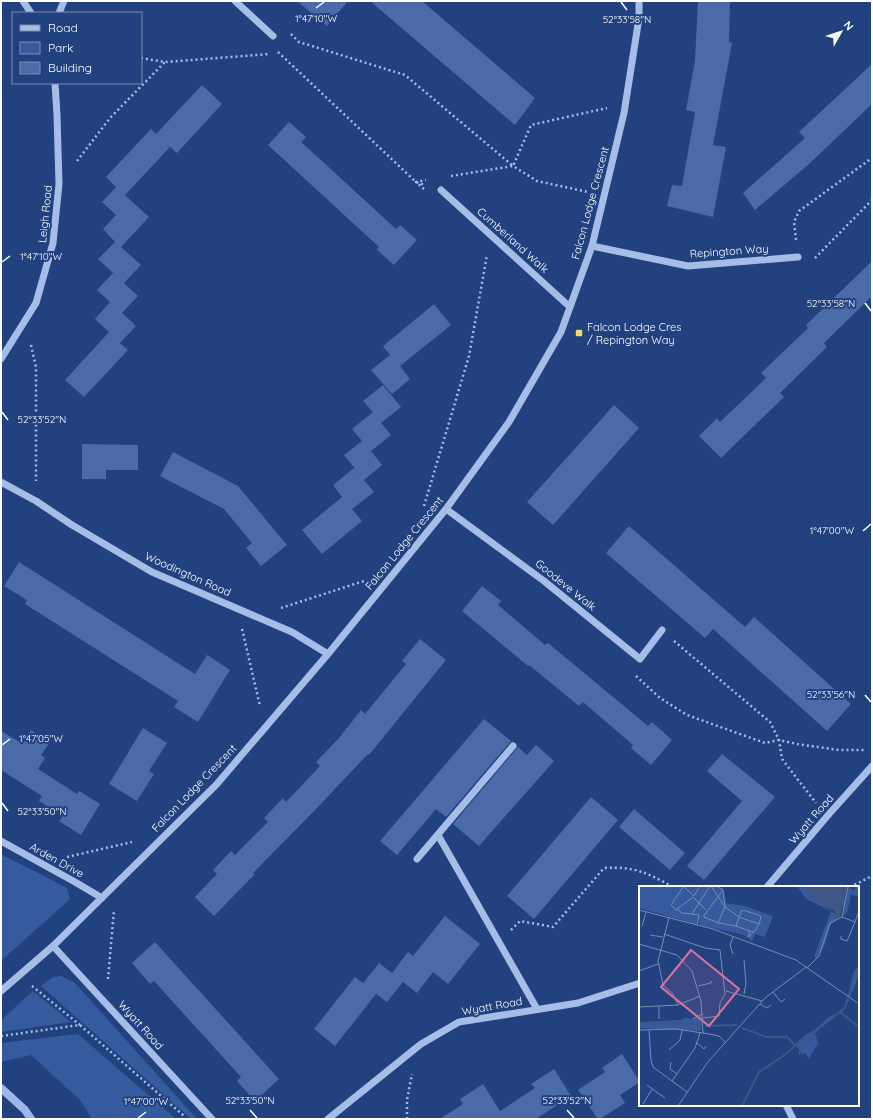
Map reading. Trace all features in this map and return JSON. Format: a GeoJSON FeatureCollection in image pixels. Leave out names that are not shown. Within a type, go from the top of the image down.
{"type":"FeatureCollection","features":[{"type":"Feature","properties":{"kind":"street"},"geometry":{"type":"LineString","coordinates":[[23,1],[30,12]]}},
{"type":"Feature","properties":{"kind":"street"},"geometry":{"type":"LineString","coordinates":[[60,12],[64,1]]}},
{"type":"Feature","properties":{"kind":"street"},"geometry":{"type":"LineString","coordinates":[[235,1],[273,36]]}},
{"type":"Feature","properties":{"kind":"street","name":"Falcon Lodge Crescent"},"geometry":{"type":"LineString","coordinates":[[1,991],[53,946],[216,785],[328,654],[446,509],[509,422],[561,332],[592,246],[625,104],[639,18],[639,1]]}},
{"type":"Feature","properties":{"kind":"street","name":"Leigh Road"},"geometry":{"type":"LineString","coordinates":[[1,359],[36,302],[53,243],[59,184],[57,115],[54,84]]}},
{"type":"Feature","properties":{"kind":"street","name":"Cumberland Walk"},"geometry":{"type":"LineString","coordinates":[[441,190],[570,307]]}},
{"type":"Feature","properties":{"kind":"street","name":"Repington Way"},"geometry":{"type":"LineString","coordinates":[[592,246],[688,266],[798,257]]}},
{"type":"Feature","properties":{"kind":"street","name":"Woodington Road"},"geometry":{"type":"LineString","coordinates":[[1,482],[36,501],[72,525],[152,572],[292,632],[328,654]]}},
{"type":"Feature","properties":{"kind":"street","name":"Goodeve Walk"},"geometry":{"type":"LineString","coordinates":[[446,509],[544,581],[640,659]]}},
{"type":"Feature","properties":{"kind":"street"},"geometry":{"type":"LineString","coordinates":[[640,659],[662,630]]}},
{"type":"Feature","properties":{"kind":"street"},"geometry":{"type":"LineString","coordinates":[[417,859],[513,746]]}},
{"type":"Feature","properties":{"kind":"street","name":"Wyatt Road"},"geometry":{"type":"LineString","coordinates":[[768,886],[872,766]]}},
{"type":"Feature","properties":{"kind":"street"},"geometry":{"type":"LineString","coordinates":[[438,835],[537,1009]]}},
{"type":"Feature","properties":{"kind":"street","name":"Arden Drive"},"geometry":{"type":"LineString","coordinates":[[1,841],[102,898]]}},
{"type":"Feature","properties":{"kind":"street","name":"Wyatt Road"},"geometry":{"type":"LineString","coordinates":[[53,946],[212,1119]]}},
{"type":"Feature","properties":{"kind":"street","name":"Wyatt Road"},"geometry":{"type":"LineString","coordinates":[[328,1119],[421,1044],[459,1022],[578,1003],[639,984]]}},
{"type":"Feature","properties":{"kind":"street"},"geometry":{"type":"LineString","coordinates":[[786,1106],[793,1119]]}},
{"type":"Feature","properties":{"kind":"path"},"geometry":{"type":"LineString","coordinates":[[288,32],[299,42],[406,75],[512,166],[537,181],[604,195]]}},
{"type":"Feature","properties":{"kind":"path"},"geometry":{"type":"LineString","coordinates":[[273,36],[278,54],[427,192]]}},
{"type":"Feature","properties":{"kind":"path"},"geometry":{"type":"LineString","coordinates":[[142,58],[166,62],[278,54]]}},
{"type":"Feature","properties":{"kind":"path"},"geometry":{"type":"LineString","coordinates":[[59,184],[110,118],[166,62]]}},
{"type":"Feature","properties":{"kind":"path"},"geometry":{"type":"LineString","coordinates":[[512,166],[531,125],[625,104]]}},
{"type":"Feature","properties":{"kind":"path"},"geometry":{"type":"LineString","coordinates":[[798,257],[794,222],[799,211],[872,158]]}},
{"type":"Feature","properties":{"kind":"path"},"geometry":{"type":"LineString","coordinates":[[446,177],[512,166]]}},
{"type":"Feature","properties":{"kind":"path"},"geometry":{"type":"LineString","coordinates":[[416,182],[431,179]]}},
{"type":"Feature","properties":{"kind":"path"},"geometry":{"type":"LineString","coordinates":[[416,182],[441,190]]}},
{"type":"Feature","properties":{"kind":"path"},"geometry":{"type":"LineString","coordinates":[[811,263],[872,200]]}},
{"type":"Feature","properties":{"kind":"path"},"geometry":{"type":"LineString","coordinates":[[423,511],[470,356],[488,250]]}},
{"type":"Feature","properties":{"kind":"path"},"geometry":{"type":"LineString","coordinates":[[26,319],[36,367],[36,501]]}},
{"type":"Feature","properties":{"kind":"path"},"geometry":{"type":"LineString","coordinates":[[276,608],[284,608],[369,579]]}},
{"type":"Feature","properties":{"kind":"path"},"geometry":{"type":"LineString","coordinates":[[237,608],[265,728]]}},
{"type":"Feature","properties":{"kind":"path"},"geometry":{"type":"LineString","coordinates":[[662,630],[770,722],[779,740],[782,759],[815,802],[829,814]]}},
{"type":"Feature","properties":{"kind":"path"},"geometry":{"type":"LineString","coordinates":[[640,659],[634,674],[660,698],[687,715],[765,743],[779,740],[839,750],[866,750]]}},
{"type":"Feature","properties":{"kind":"path"},"geometry":{"type":"LineString","coordinates":[[41,864],[137,841]]}},
{"type":"Feature","properties":{"kind":"path"},"geometry":{"type":"LineString","coordinates":[[498,940],[520,922],[553,927],[604,868],[619,867],[641,871],[671,886]]}},
{"type":"Feature","properties":{"kind":"path"},"geometry":{"type":"LineString","coordinates":[[852,886],[872,876]]}},
{"type":"Feature","properties":{"kind":"path"},"geometry":{"type":"LineString","coordinates":[[107,1004],[116,884]]}},
{"type":"Feature","properties":{"kind":"path"},"geometry":{"type":"LineString","coordinates":[[20,975],[187,1119]]}},
{"type":"Feature","properties":{"kind":"path"},"geometry":{"type":"LineString","coordinates":[[1,1036],[80,1026]]}},
{"type":"Feature","properties":{"kind":"path"},"geometry":{"type":"LineString","coordinates":[[407,1119],[407,1100],[412,1069],[421,1044]]}},
{"type":"Feature","properties":{"kind":"green space"},"geometry":{"type":"Polygon","coordinates":[[[1,854],[67,888],[70,899],[1,961],[1,854]]]}},
{"type":"Feature","properties":{"kind":"green space"},"geometry":{"type":"Polygon","coordinates":[[[61,976],[75,983],[197,1119],[191,1119],[41,986],[53,977],[61,976]]]}},
{"type":"Feature","properties":{"kind":"green space"},"geometry":{"type":"Polygon","coordinates":[[[33,991],[71,1022],[1,1032],[1,1020],[33,991]]]}},
{"type":"Feature","properties":{"kind":"green space"},"geometry":{"type":"Polygon","coordinates":[[[78,1034],[176,1119],[92,1119],[80,1100],[31,1055],[1,1062],[1,1043],[78,1034]]]}},
{"type":"Feature","properties":{"kind":"building"},"geometry":{"type":"Polygon","coordinates":[[[297,1],[348,1],[327,26],[297,1]]]}},
{"type":"Feature","properties":{"kind":"building"},"geometry":{"type":"Polygon","coordinates":[[[370,1],[422,1],[535,98],[515,125],[370,1]]]}},
{"type":"Feature","properties":{"kind":"building"},"geometry":{"type":"Polygon","coordinates":[[[698,1],[730,1],[729,42],[732,43],[713,145],[726,147],[713,217],[667,206],[672,185],[682,186],[695,112],[686,110],[695,61],[698,1]]]}},
{"type":"Feature","properties":{"kind":"building"},"geometry":{"type":"Polygon","coordinates":[[[872,64],[872,104],[809,164],[755,210],[743,193],[805,138],[799,132],[872,64]]]}},
{"type":"Feature","properties":{"kind":"building"},"geometry":{"type":"Polygon","coordinates":[[[202,85],[222,104],[177,153],[160,138],[170,147],[125,195],[149,217],[121,247],[141,265],[124,283],[98,259],[115,242],[103,229],[116,215],[102,202],[116,187],[106,177],[151,129],[156,134],[202,85]]]}},
{"type":"Feature","properties":{"kind":"building"},"geometry":{"type":"Polygon","coordinates":[[[289,122],[306,137],[301,142],[396,229],[400,225],[417,240],[394,265],[377,250],[379,247],[268,145],[289,122]]]}},
{"type":"Feature","properties":{"kind":"building"},"geometry":{"type":"Polygon","coordinates":[[[872,261],[872,296],[824,343],[827,347],[780,393],[784,397],[721,458],[699,436],[717,418],[720,422],[766,378],[761,373],[808,328],[806,325],[872,261]]]}},
{"type":"Feature","properties":{"kind":"building"},"geometry":{"type":"Polygon","coordinates":[[[113,273],[138,296],[122,313],[136,326],[120,343],[128,350],[84,397],[65,380],[109,332],[95,319],[110,302],[97,290],[113,273]]]}},
{"type":"Feature","properties":{"kind":"building"},"geometry":{"type":"Polygon","coordinates":[[[434,304],[451,325],[400,366],[410,379],[392,394],[371,370],[390,355],[383,346],[434,304]]]}},
{"type":"Feature","properties":{"kind":"building"},"geometry":{"type":"Polygon","coordinates":[[[383,385],[401,407],[381,423],[391,435],[371,451],[382,465],[364,480],[344,455],[362,441],[352,429],[373,412],[363,401],[383,385]]]}},
{"type":"Feature","properties":{"kind":"building"},"geometry":{"type":"Polygon","coordinates":[[[614,405],[639,428],[553,525],[527,502],[614,405]]]}},
{"type":"Feature","properties":{"kind":"building"},"geometry":{"type":"Polygon","coordinates":[[[82,444],[138,445],[138,470],[106,470],[106,479],[82,479],[82,444]]]}},
{"type":"Feature","properties":{"kind":"building"},"geometry":{"type":"Polygon","coordinates":[[[173,452],[238,486],[287,545],[261,566],[246,548],[252,543],[224,509],[160,476],[173,452]]]}},
{"type":"Feature","properties":{"kind":"building"},"geometry":{"type":"Polygon","coordinates":[[[354,468],[374,492],[352,509],[362,521],[322,554],[302,530],[342,497],[333,485],[354,468]]]}},
{"type":"Feature","properties":{"kind":"building"},"geometry":{"type":"Polygon","coordinates":[[[629,526],[745,627],[754,617],[851,704],[827,731],[713,629],[705,638],[606,553],[629,526]]]}},
{"type":"Feature","properties":{"kind":"building"},"geometry":{"type":"Polygon","coordinates":[[[19,562],[195,674],[207,655],[230,670],[198,722],[174,707],[178,701],[25,604],[27,600],[4,586],[19,562]]]}},
{"type":"Feature","properties":{"kind":"building"},"geometry":{"type":"Polygon","coordinates":[[[482,586],[501,601],[498,605],[545,645],[548,643],[648,726],[652,722],[672,740],[651,765],[631,748],[633,745],[583,702],[579,706],[462,611],[482,586]]]}},
{"type":"Feature","properties":{"kind":"building"},"geometry":{"type":"Polygon","coordinates":[[[420,639],[446,660],[369,755],[368,754],[253,873],[255,874],[214,916],[195,897],[217,874],[213,870],[231,851],[235,855],[268,822],[264,818],[283,798],[286,802],[320,766],[316,762],[339,738],[361,710],[365,714],[406,664],[402,661],[420,639]]]}},
{"type":"Feature","properties":{"kind":"building"},"geometry":{"type":"Polygon","coordinates":[[[484,719],[511,741],[446,817],[436,809],[397,855],[380,841],[484,719]]]}},
{"type":"Feature","properties":{"kind":"building"},"geometry":{"type":"Polygon","coordinates":[[[143,728],[167,743],[149,771],[154,774],[137,801],[109,784],[143,728]]]}},
{"type":"Feature","properties":{"kind":"building"},"geometry":{"type":"Polygon","coordinates":[[[31,730],[50,742],[41,755],[45,758],[38,769],[77,794],[79,791],[100,804],[81,835],[59,821],[63,816],[39,801],[42,796],[1,770],[1,731],[23,744],[31,730]]]}},
{"type":"Feature","properties":{"kind":"building"},"geometry":{"type":"Polygon","coordinates":[[[536,745],[554,761],[479,846],[453,824],[518,747],[527,755],[536,745]]]}},
{"type":"Feature","properties":{"kind":"building"},"geometry":{"type":"Polygon","coordinates":[[[722,754],[775,797],[704,880],[687,866],[742,801],[707,771],[722,754]]]}},
{"type":"Feature","properties":{"kind":"building"},"geometry":{"type":"Polygon","coordinates":[[[591,797],[618,820],[534,919],[507,896],[591,797]]]}},
{"type":"Feature","properties":{"kind":"building"},"geometry":{"type":"Polygon","coordinates":[[[634,809],[685,853],[670,870],[619,827],[634,809]]]}},
{"type":"Feature","properties":{"kind":"building"},"geometry":{"type":"Polygon","coordinates":[[[445,916],[480,944],[448,984],[433,972],[417,993],[403,982],[387,1002],[376,994],[335,1046],[314,1029],[355,977],[363,983],[379,963],[392,973],[408,952],[413,956],[445,916]]]}},
{"type":"Feature","properties":{"kind":"building"},"geometry":{"type":"Polygon","coordinates":[[[155,942],[279,1079],[255,1101],[237,1081],[241,1077],[154,981],[150,984],[132,963],[155,942]]]}},
{"type":"Feature","properties":{"kind":"building"},"geometry":{"type":"Polygon","coordinates":[[[622,1054],[639,1083],[620,1095],[625,1103],[598,1119],[578,1090],[605,1072],[602,1068],[622,1054]]]}},
{"type":"Feature","properties":{"kind":"building"},"geometry":{"type":"Polygon","coordinates":[[[554,1069],[571,1096],[536,1119],[440,1119],[463,1104],[460,1099],[483,1084],[500,1111],[535,1088],[531,1084],[554,1069]]]}},
{"type":"Feature","properties":{"kind":"waterway"},"geometry":{"type":"LineString","coordinates":[[1,1088],[25,1110],[31,1119]]}},
{"type":"Feature","properties":{"kind":"place","name":"Falcon Lodge Cres / Repington Way"},"geometry":{"type":"Point","coordinates":[579,333]}}]}
